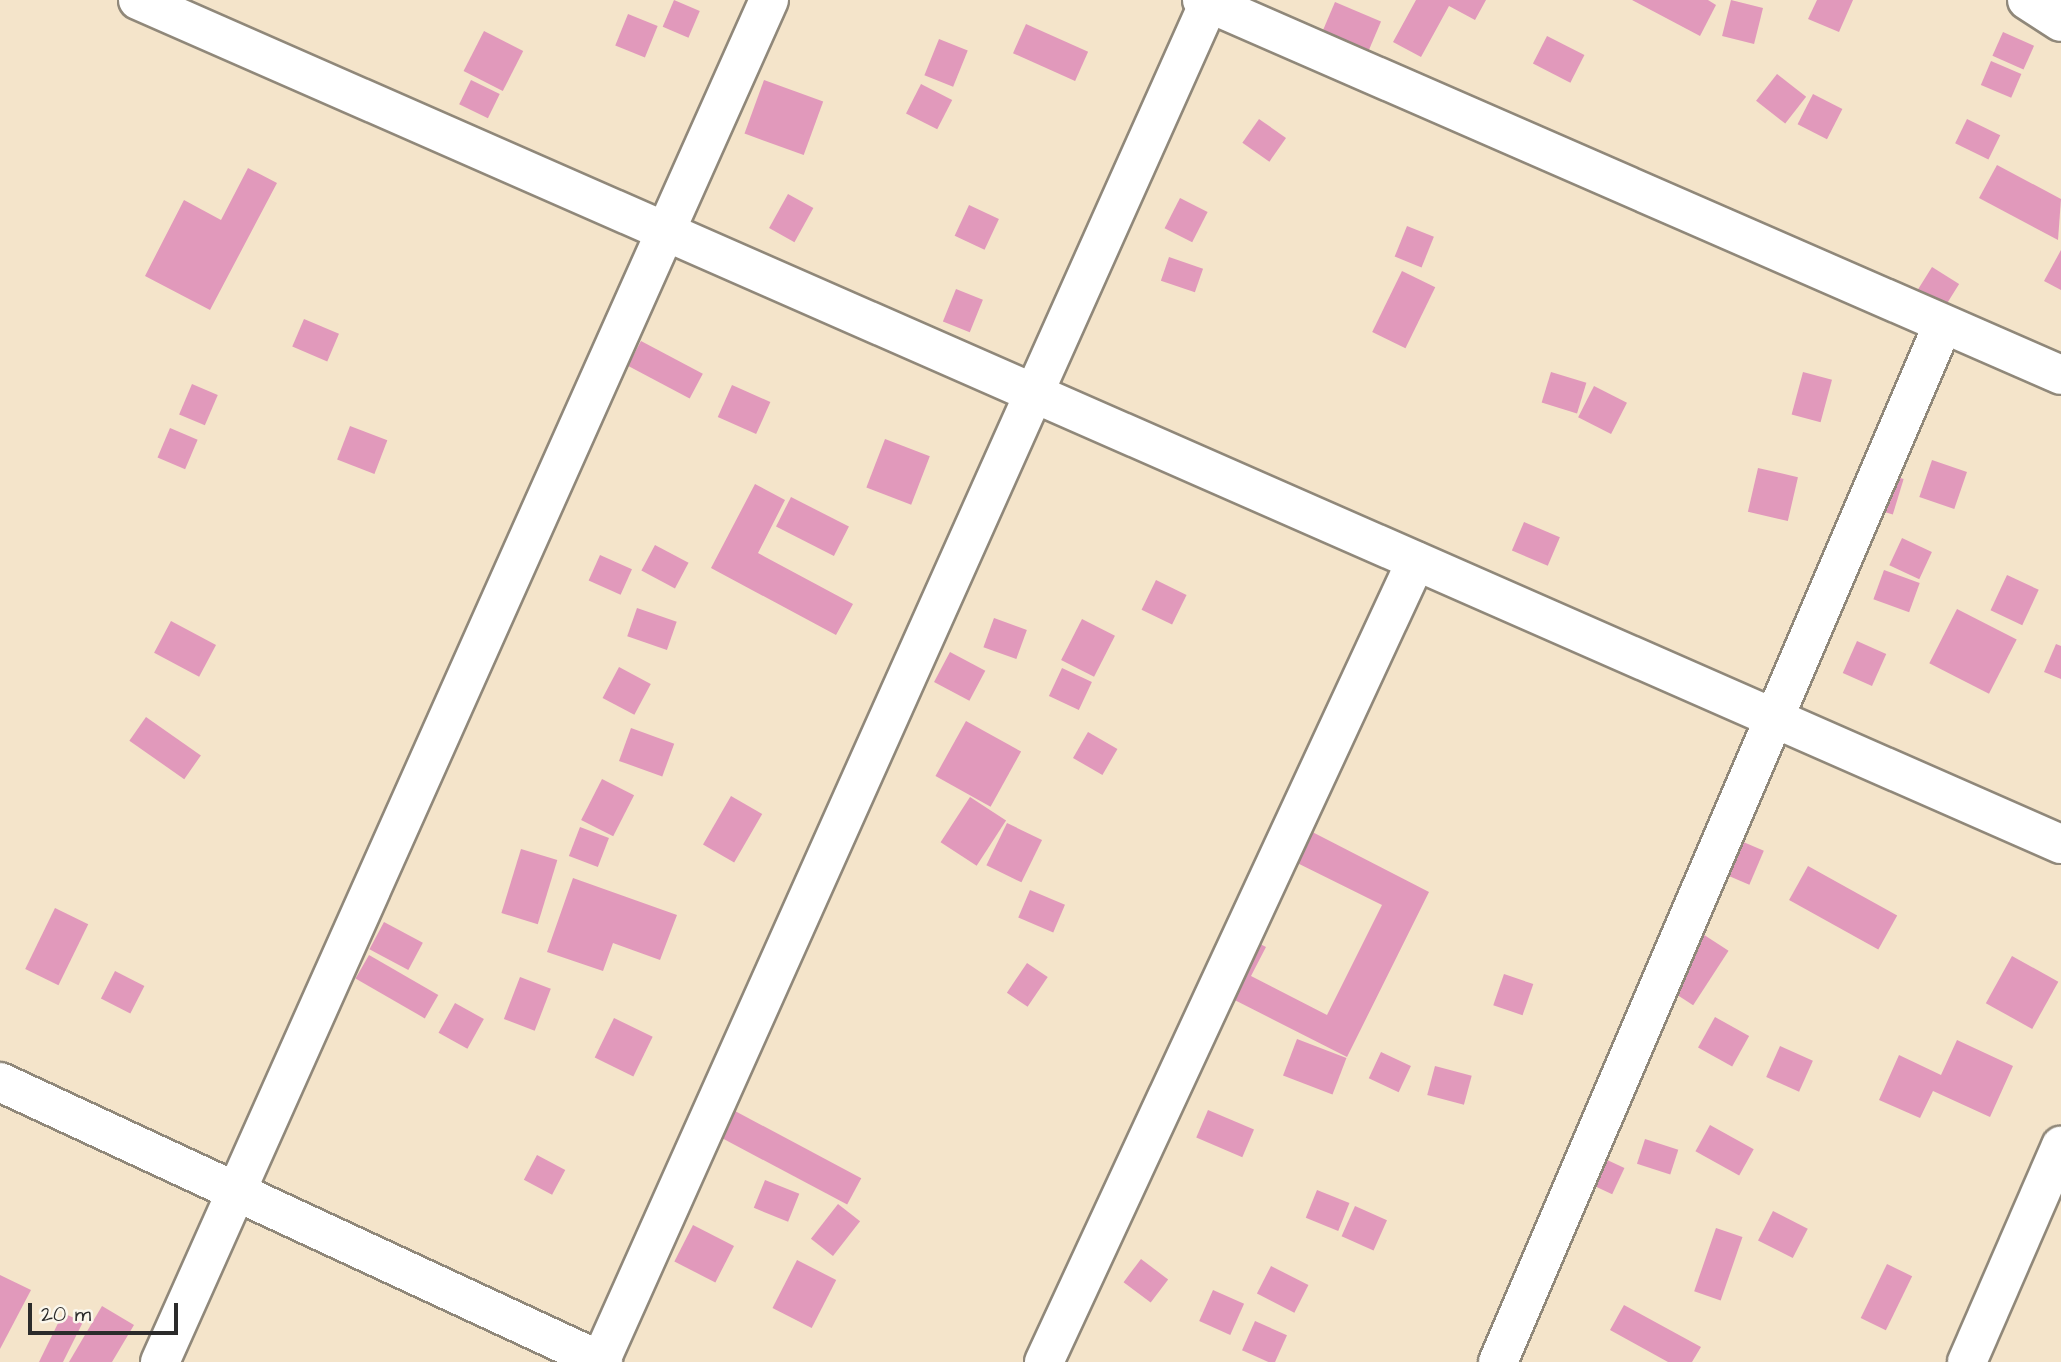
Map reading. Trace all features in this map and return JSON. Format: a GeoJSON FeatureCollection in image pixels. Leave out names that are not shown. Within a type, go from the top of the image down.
{"type":"FeatureCollection","features":[{"type":"Feature","properties":{"kind":"street"},"geometry":{"type":"LineString","coordinates":[[138,0],[2061,844]]}},
{"type":"Feature","properties":{"kind":"street"},"geometry":{"type":"LineString","coordinates":[[160,1362],[769,0]]}},
{"type":"Feature","properties":{"kind":"street"},"geometry":{"type":"LineString","coordinates":[[0,1082],[601,1362],[1207,1],[2061,375]]}},
{"type":"Feature","properties":{"kind":"street"},"geometry":{"type":"LineString","coordinates":[[1497,1362],[1943,324]]}},
{"type":"Feature","properties":{"kind":"street"},"geometry":{"type":"LineString","coordinates":[[1044,1362],[1416,561]]}},
{"type":"Feature","properties":{"kind":"street"},"geometry":{"type":"LineString","coordinates":[[1967,1362],[2061,1146]]}},
{"type":"Feature","properties":{"kind":"building"},"geometry":{"type":"Polygon","coordinates":[[[674,0],[700,11],[688,38],[663,27],[674,0]]]}},
{"type":"Feature","properties":{"kind":"building"},"geometry":{"type":"Polygon","coordinates":[[[1416,0],[1486,0],[1475,20],[1449,6],[1421,57],[1393,42],[1416,0]]]}},
{"type":"Feature","properties":{"kind":"building"},"geometry":{"type":"Polygon","coordinates":[[[1632,0],[1708,0],[1716,5],[1700,36],[1632,0]]]}},
{"type":"Feature","properties":{"kind":"building"},"geometry":{"type":"Polygon","coordinates":[[[1731,0],[1763,8],[1754,44],[1722,36],[1731,0]]]}},
{"type":"Feature","properties":{"kind":"building"},"geometry":{"type":"Polygon","coordinates":[[[1817,0],[1853,0],[1839,32],[1808,19],[1817,0]]]}},
{"type":"Feature","properties":{"kind":"building"},"geometry":{"type":"Polygon","coordinates":[[[1335,2],[1381,22],[1369,50],[1323,31],[1335,2]]]}},
{"type":"Feature","properties":{"kind":"building"},"geometry":{"type":"Polygon","coordinates":[[[628,14],[658,26],[645,58],[615,46],[628,14]]]}},
{"type":"Feature","properties":{"kind":"building"},"geometry":{"type":"Polygon","coordinates":[[[1026,24],[1088,52],[1075,81],[1013,53],[1026,24]]]}},
{"type":"Feature","properties":{"kind":"building"},"geometry":{"type":"Polygon","coordinates":[[[484,31],[523,51],[503,91],[464,71],[484,31]]]}},
{"type":"Feature","properties":{"kind":"building"},"geometry":{"type":"Polygon","coordinates":[[[2003,32],[2034,46],[2023,70],[1992,56],[2003,32]]]}},
{"type":"Feature","properties":{"kind":"building"},"geometry":{"type":"Polygon","coordinates":[[[1547,36],[1584,55],[1570,83],[1533,64],[1547,36]]]}},
{"type":"Feature","properties":{"kind":"building"},"geometry":{"type":"Polygon","coordinates":[[[939,39],[968,51],[953,87],[924,75],[939,39]]]}},
{"type":"Feature","properties":{"kind":"building"},"geometry":{"type":"Polygon","coordinates":[[[1991,61],[2021,74],[2011,98],[1981,85],[1991,61]]]}},
{"type":"Feature","properties":{"kind":"building"},"geometry":{"type":"Polygon","coordinates":[[[1777,74],[1806,97],[1785,124],[1756,101],[1777,74]]]}},
{"type":"Feature","properties":{"kind":"building"},"geometry":{"type":"Polygon","coordinates":[[[471,80],[500,94],[488,118],[459,104],[471,80]]]}},
{"type":"Feature","properties":{"kind":"building"},"geometry":{"type":"Polygon","coordinates":[[[764,80],[823,102],[804,155],[745,134],[764,80]]]}},
{"type":"Feature","properties":{"kind":"building"},"geometry":{"type":"Polygon","coordinates":[[[921,84],[952,100],[937,129],[906,113],[921,84]]]}},
{"type":"Feature","properties":{"kind":"building"},"geometry":{"type":"Polygon","coordinates":[[[1813,94],[1842,109],[1827,139],[1798,124],[1813,94]]]}},
{"type":"Feature","properties":{"kind":"building"},"geometry":{"type":"Polygon","coordinates":[[[1259,119],[1286,138],[1269,162],[1242,143],[1259,119]]]}},
{"type":"Feature","properties":{"kind":"building"},"geometry":{"type":"Polygon","coordinates":[[[1967,119],[2000,135],[1988,159],[1955,143],[1967,119]]]}},
{"type":"Feature","properties":{"kind":"building"},"geometry":{"type":"Polygon","coordinates":[[[1997,165],[2061,199],[2058,240],[1979,198],[1997,165]]]}},
{"type":"Feature","properties":{"kind":"building"},"geometry":{"type":"Polygon","coordinates":[[[248,168],[277,183],[210,310],[145,276],[184,200],[221,220],[248,168]]]}},
{"type":"Feature","properties":{"kind":"building"},"geometry":{"type":"Polygon","coordinates":[[[788,194],[813,208],[794,242],[769,228],[788,194]]]}},
{"type":"Feature","properties":{"kind":"building"},"geometry":{"type":"Polygon","coordinates":[[[1180,198],[1208,212],[1192,242],[1165,228],[1180,198]]]}},
{"type":"Feature","properties":{"kind":"building"},"geometry":{"type":"Polygon","coordinates":[[[969,205],[999,219],[985,250],[955,236],[969,205]]]}},
{"type":"Feature","properties":{"kind":"building"},"geometry":{"type":"Polygon","coordinates":[[[1407,226],[1434,237],[1422,267],[1395,257],[1407,226]]]}},
{"type":"Feature","properties":{"kind":"building"},"geometry":{"type":"Polygon","coordinates":[[[2061,250],[2061,290],[2044,281],[2061,250]]]}},
{"type":"Feature","properties":{"kind":"building"},"geometry":{"type":"Polygon","coordinates":[[[1169,257],[1203,269],[1195,292],[1161,281],[1169,257]]]}},
{"type":"Feature","properties":{"kind":"building"},"geometry":{"type":"Polygon","coordinates":[[[1932,267],[1959,284],[1943,310],[1916,293],[1932,267]]]}},
{"type":"Feature","properties":{"kind":"building"},"geometry":{"type":"Polygon","coordinates":[[[1402,271],[1435,287],[1405,348],[1372,332],[1402,271]]]}},
{"type":"Feature","properties":{"kind":"building"},"geometry":{"type":"Polygon","coordinates":[[[956,289],[983,300],[970,332],[943,321],[956,289]]]}},
{"type":"Feature","properties":{"kind":"building"},"geometry":{"type":"Polygon","coordinates":[[[304,319],[339,334],[327,361],[292,347],[304,319]]]}},
{"type":"Feature","properties":{"kind":"building"},"geometry":{"type":"Polygon","coordinates":[[[641,341],[703,374],[690,399],[628,366],[641,341]]]}},
{"type":"Feature","properties":{"kind":"building"},"geometry":{"type":"Polygon","coordinates":[[[1551,372],[1586,383],[1577,413],[1542,403],[1551,372]]]}},
{"type":"Feature","properties":{"kind":"building"},"geometry":{"type":"Polygon","coordinates":[[[1803,372],[1832,380],[1821,422],[1792,415],[1803,372]]]}},
{"type":"Feature","properties":{"kind":"building"},"geometry":{"type":"Polygon","coordinates":[[[192,384],[218,395],[205,425],[179,414],[192,384]]]}},
{"type":"Feature","properties":{"kind":"building"},"geometry":{"type":"Polygon","coordinates":[[[732,385],[770,402],[756,434],[718,417],[732,385]]]}},
{"type":"Feature","properties":{"kind":"building"},"geometry":{"type":"Polygon","coordinates":[[[1594,386],[1627,403],[1611,434],[1578,417],[1594,386]]]}},
{"type":"Feature","properties":{"kind":"building"},"geometry":{"type":"Polygon","coordinates":[[[350,426],[387,440],[374,474],[337,460],[350,426]]]}},
{"type":"Feature","properties":{"kind":"building"},"geometry":{"type":"Polygon","coordinates":[[[170,428],[198,440],[185,469],[157,457],[170,428]]]}},
{"type":"Feature","properties":{"kind":"building"},"geometry":{"type":"Polygon","coordinates":[[[885,439],[930,456],[911,505],[866,488],[885,439]]]}},
{"type":"Feature","properties":{"kind":"building"},"geometry":{"type":"Polygon","coordinates":[[[1932,460],[1967,472],[1954,509],[1919,497],[1932,460]]]}},
{"type":"Feature","properties":{"kind":"building"},"geometry":{"type":"Polygon","coordinates":[[[1758,468],[1798,477],[1788,521],[1748,512],[1758,468]]]}},
{"type":"Feature","properties":{"kind":"building"},"geometry":{"type":"Polygon","coordinates":[[[1874,470],[1904,479],[1893,514],[1863,505],[1874,470]]]}},
{"type":"Feature","properties":{"kind":"building"},"geometry":{"type":"Polygon","coordinates":[[[755,484],[785,500],[758,553],[853,604],[836,635],[711,568],[755,484]]]}},
{"type":"Feature","properties":{"kind":"building"},"geometry":{"type":"Polygon","coordinates":[[[791,497],[849,527],[834,556],[776,526],[791,497]]]}},
{"type":"Feature","properties":{"kind":"building"},"geometry":{"type":"Polygon","coordinates":[[[1524,522],[1560,537],[1548,566],[1512,551],[1524,522]]]}},
{"type":"Feature","properties":{"kind":"building"},"geometry":{"type":"Polygon","coordinates":[[[1902,538],[1932,552],[1919,579],[1889,565],[1902,538]]]}},
{"type":"Feature","properties":{"kind":"building"},"geometry":{"type":"Polygon","coordinates":[[[655,545],[689,563],[675,588],[641,571],[655,545]]]}},
{"type":"Feature","properties":{"kind":"building"},"geometry":{"type":"Polygon","coordinates":[[[600,555],[632,569],[621,595],[589,581],[600,555]]]}},
{"type":"Feature","properties":{"kind":"building"},"geometry":{"type":"Polygon","coordinates":[[[1884,570],[1920,583],[1909,612],[1873,599],[1884,570]]]}},
{"type":"Feature","properties":{"kind":"building"},"geometry":{"type":"Polygon","coordinates":[[[2007,575],[2039,590],[2022,625],[1991,610],[2007,575]]]}},
{"type":"Feature","properties":{"kind":"building"},"geometry":{"type":"Polygon","coordinates":[[[1156,580],[1187,595],[1172,625],[1142,610],[1156,580]]]}},
{"type":"Feature","properties":{"kind":"building"},"geometry":{"type":"Polygon","coordinates":[[[637,608],[677,622],[667,650],[627,636],[637,608]]]}},
{"type":"Feature","properties":{"kind":"building"},"geometry":{"type":"Polygon","coordinates":[[[1957,609],[2017,639],[1989,694],[1929,663],[1957,609]]]}},
{"type":"Feature","properties":{"kind":"building"},"geometry":{"type":"Polygon","coordinates":[[[994,618],[1027,630],[1016,659],[983,647],[994,618]]]}},
{"type":"Feature","properties":{"kind":"building"},"geometry":{"type":"Polygon","coordinates":[[[1082,619],[1115,636],[1094,677],[1061,660],[1082,619]]]}},
{"type":"Feature","properties":{"kind":"building"},"geometry":{"type":"Polygon","coordinates":[[[171,621],[216,645],[199,677],[154,653],[171,621]]]}},
{"type":"Feature","properties":{"kind":"building"},"geometry":{"type":"Polygon","coordinates":[[[1857,641],[1886,654],[1872,686],[1843,673],[1857,641]]]}},
{"type":"Feature","properties":{"kind":"building"},"geometry":{"type":"Polygon","coordinates":[[[2056,644],[2061,646],[2061,679],[2044,672],[2056,644]]]}},
{"type":"Feature","properties":{"kind":"building"},"geometry":{"type":"Polygon","coordinates":[[[950,652],[985,671],[969,701],[934,682],[950,652]]]}},
{"type":"Feature","properties":{"kind":"building"},"geometry":{"type":"Polygon","coordinates":[[[619,667],[651,684],[634,715],[603,698],[619,667]]]}},
{"type":"Feature","properties":{"kind":"building"},"geometry":{"type":"Polygon","coordinates":[[[1062,668],[1092,682],[1079,710],[1049,696],[1062,668]]]}},
{"type":"Feature","properties":{"kind":"building"},"geometry":{"type":"Polygon","coordinates":[[[146,717],[201,755],[184,779],[129,741],[146,717]]]}},
{"type":"Feature","properties":{"kind":"building"},"geometry":{"type":"Polygon","coordinates":[[[966,721],[1021,752],[991,807],[935,776],[966,721]]]}},
{"type":"Feature","properties":{"kind":"building"},"geometry":{"type":"Polygon","coordinates":[[[631,728],[674,744],[662,777],[619,761],[631,728]]]}},
{"type":"Feature","properties":{"kind":"building"},"geometry":{"type":"Polygon","coordinates":[[[1088,732],[1117,749],[1102,775],[1073,758],[1088,732]]]}},
{"type":"Feature","properties":{"kind":"building"},"geometry":{"type":"Polygon","coordinates":[[[602,779],[634,795],[613,836],[581,820],[602,779]]]}},
{"type":"Feature","properties":{"kind":"building"},"geometry":{"type":"Polygon","coordinates":[[[731,796],[762,814],[734,862],[703,844],[731,796]]]}},
{"type":"Feature","properties":{"kind":"building"},"geometry":{"type":"Polygon","coordinates":[[[970,797],[1006,820],[977,866],[941,842],[970,797]]]}},
{"type":"Feature","properties":{"kind":"building"},"geometry":{"type":"Polygon","coordinates":[[[1289,820],[1429,892],[1347,1057],[1209,987],[1237,932],[1266,947],[1251,976],[1327,1015],[1382,905],[1273,851],[1289,820]]]}},
{"type":"Feature","properties":{"kind":"building"},"geometry":{"type":"Polygon","coordinates":[[[1007,823],[1042,840],[1021,882],[986,865],[1007,823]]]}},
{"type":"Feature","properties":{"kind":"building"},"geometry":{"type":"Polygon","coordinates":[[[580,827],[609,838],[598,867],[569,856],[580,827]]]}},
{"type":"Feature","properties":{"kind":"building"},"geometry":{"type":"Polygon","coordinates":[[[1727,835],[1764,851],[1749,885],[1713,869],[1727,835]]]}},
{"type":"Feature","properties":{"kind":"building"},"geometry":{"type":"Polygon","coordinates":[[[521,849],[557,860],[538,924],[501,913],[521,849]]]}},
{"type":"Feature","properties":{"kind":"building"},"geometry":{"type":"Polygon","coordinates":[[[1808,866],[1897,915],[1878,950],[1789,900],[1808,866]]]}},
{"type":"Feature","properties":{"kind":"building"},"geometry":{"type":"Polygon","coordinates":[[[573,878],[677,915],[660,960],[613,943],[603,971],[547,952],[573,878]]]}},
{"type":"Feature","properties":{"kind":"building"},"geometry":{"type":"Polygon","coordinates":[[[1030,890],[1065,905],[1053,932],[1018,918],[1030,890]]]}},
{"type":"Feature","properties":{"kind":"building"},"geometry":{"type":"Polygon","coordinates":[[[55,908],[88,924],[58,985],[25,969],[55,908]]]}},
{"type":"Feature","properties":{"kind":"building"},"geometry":{"type":"Polygon","coordinates":[[[384,922],[423,943],[408,970],[369,949],[384,922]]]}},
{"type":"Feature","properties":{"kind":"building"},"geometry":{"type":"Polygon","coordinates":[[[1695,929],[1729,951],[1693,1005],[1660,984],[1695,929]]]}},
{"type":"Feature","properties":{"kind":"building"},"geometry":{"type":"Polygon","coordinates":[[[369,955],[438,995],[425,1018],[356,978],[369,955]]]}},
{"type":"Feature","properties":{"kind":"building"},"geometry":{"type":"Polygon","coordinates":[[[2012,956],[2058,982],[2032,1029],[1986,1003],[2012,956]]]}},
{"type":"Feature","properties":{"kind":"building"},"geometry":{"type":"Polygon","coordinates":[[[1027,963],[1048,977],[1028,1007],[1007,993],[1027,963]]]}},
{"type":"Feature","properties":{"kind":"building"},"geometry":{"type":"Polygon","coordinates":[[[115,971],[144,986],[130,1014],[101,999],[115,971]]]}},
{"type":"Feature","properties":{"kind":"building"},"geometry":{"type":"Polygon","coordinates":[[[1504,974],[1533,984],[1523,1015],[1493,1005],[1504,974]]]}},
{"type":"Feature","properties":{"kind":"building"},"geometry":{"type":"Polygon","coordinates":[[[520,977],[551,989],[535,1031],[504,1019],[520,977]]]}},
{"type":"Feature","properties":{"kind":"building"},"geometry":{"type":"Polygon","coordinates":[[[455,1003],[484,1019],[467,1049],[439,1033],[455,1003]]]}},
{"type":"Feature","properties":{"kind":"building"},"geometry":{"type":"Polygon","coordinates":[[[1715,1017],[1749,1036],[1732,1067],[1698,1048],[1715,1017]]]}},
{"type":"Feature","properties":{"kind":"building"},"geometry":{"type":"Polygon","coordinates":[[[614,1018],[653,1037],[633,1076],[595,1058],[614,1018]]]}},
{"type":"Feature","properties":{"kind":"building"},"geometry":{"type":"Polygon","coordinates":[[[1297,1039],[1346,1058],[1333,1094],[1283,1075],[1297,1039]]]}},
{"type":"Feature","properties":{"kind":"building"},"geometry":{"type":"Polygon","coordinates":[[[1957,1040],[2013,1066],[1990,1117],[1933,1091],[1920,1118],[1879,1100],[1899,1055],[1941,1075],[1957,1040]]]}},
{"type":"Feature","properties":{"kind":"building"},"geometry":{"type":"Polygon","coordinates":[[[1780,1046],[1813,1061],[1799,1092],[1766,1077],[1780,1046]]]}},
{"type":"Feature","properties":{"kind":"building"},"geometry":{"type":"Polygon","coordinates":[[[1381,1052],[1411,1066],[1399,1092],[1369,1078],[1381,1052]]]}},
{"type":"Feature","properties":{"kind":"building"},"geometry":{"type":"Polygon","coordinates":[[[1435,1066],[1472,1076],[1464,1105],[1427,1095],[1435,1066]]]}},
{"type":"Feature","properties":{"kind":"building"},"geometry":{"type":"Polygon","coordinates":[[[1208,1110],[1254,1130],[1242,1157],[1196,1138],[1208,1110]]]}},
{"type":"Feature","properties":{"kind":"building"},"geometry":{"type":"Polygon","coordinates":[[[735,1111],[861,1178],[847,1205],[721,1137],[735,1111]]]}},
{"type":"Feature","properties":{"kind":"building"},"geometry":{"type":"Polygon","coordinates":[[[1710,1125],[1754,1149],[1739,1175],[1695,1151],[1710,1125]]]}},
{"type":"Feature","properties":{"kind":"building"},"geometry":{"type":"Polygon","coordinates":[[[1645,1139],[1678,1150],[1670,1175],[1637,1164],[1645,1139]]]}},
{"type":"Feature","properties":{"kind":"building"},"geometry":{"type":"Polygon","coordinates":[[[1590,1152],[1624,1168],[1612,1194],[1578,1178],[1590,1152]]]}},
{"type":"Feature","properties":{"kind":"building"},"geometry":{"type":"Polygon","coordinates":[[[537,1155],[565,1170],[552,1195],[524,1180],[537,1155]]]}},
{"type":"Feature","properties":{"kind":"building"},"geometry":{"type":"Polygon","coordinates":[[[765,1180],[799,1194],[788,1222],[754,1208],[765,1180]]]}},
{"type":"Feature","properties":{"kind":"building"},"geometry":{"type":"Polygon","coordinates":[[[1317,1190],[1349,1203],[1338,1231],[1306,1218],[1317,1190]]]}},
{"type":"Feature","properties":{"kind":"building"},"geometry":{"type":"Polygon","coordinates":[[[838,1204],[860,1221],[833,1256],[811,1239],[838,1204]]]}},
{"type":"Feature","properties":{"kind":"building"},"geometry":{"type":"Polygon","coordinates":[[[1355,1206],[1387,1220],[1374,1250],[1342,1236],[1355,1206]]]}},
{"type":"Feature","properties":{"kind":"building"},"geometry":{"type":"Polygon","coordinates":[[[1773,1211],[1808,1229],[1793,1258],[1758,1240],[1773,1211]]]}},
{"type":"Feature","properties":{"kind":"building"},"geometry":{"type":"Polygon","coordinates":[[[693,1225],[734,1246],[715,1282],[674,1262],[693,1225]]]}},
{"type":"Feature","properties":{"kind":"building"},"geometry":{"type":"Polygon","coordinates":[[[1716,1228],[1742,1237],[1721,1300],[1694,1291],[1716,1228]]]}},
{"type":"Feature","properties":{"kind":"building"},"geometry":{"type":"Polygon","coordinates":[[[1141,1259],[1168,1279],[1151,1303],[1124,1282],[1141,1259]]]}},
{"type":"Feature","properties":{"kind":"building"},"geometry":{"type":"Polygon","coordinates":[[[797,1260],[836,1280],[812,1328],[772,1308],[797,1260]]]}},
{"type":"Feature","properties":{"kind":"building"},"geometry":{"type":"Polygon","coordinates":[[[1887,1264],[1912,1276],[1886,1330],[1861,1318],[1887,1264]]]}},
{"type":"Feature","properties":{"kind":"building"},"geometry":{"type":"Polygon","coordinates":[[[1271,1266],[1308,1285],[1294,1313],[1257,1294],[1271,1266]]]}},
{"type":"Feature","properties":{"kind":"building"},"geometry":{"type":"Polygon","coordinates":[[[0,1275],[31,1290],[0,1349],[0,1275]]]}},
{"type":"Feature","properties":{"kind":"building"},"geometry":{"type":"Polygon","coordinates":[[[1213,1290],[1244,1304],[1230,1335],[1199,1321],[1213,1290]]]}},
{"type":"Feature","properties":{"kind":"building"},"geometry":{"type":"Polygon","coordinates":[[[1624,1305],[1701,1347],[1692,1362],[1668,1362],[1610,1330],[1624,1305]]]}},
{"type":"Feature","properties":{"kind":"building"},"geometry":{"type":"Polygon","coordinates":[[[102,1306],[134,1325],[112,1362],[69,1362],[102,1306]]]}},
{"type":"Feature","properties":{"kind":"building"},"geometry":{"type":"Polygon","coordinates":[[[63,1313],[83,1322],[63,1362],[39,1362],[63,1313]]]}},
{"type":"Feature","properties":{"kind":"building"},"geometry":{"type":"Polygon","coordinates":[[[1255,1321],[1287,1335],[1275,1362],[1268,1362],[1242,1350],[1255,1321]]]}}]}
